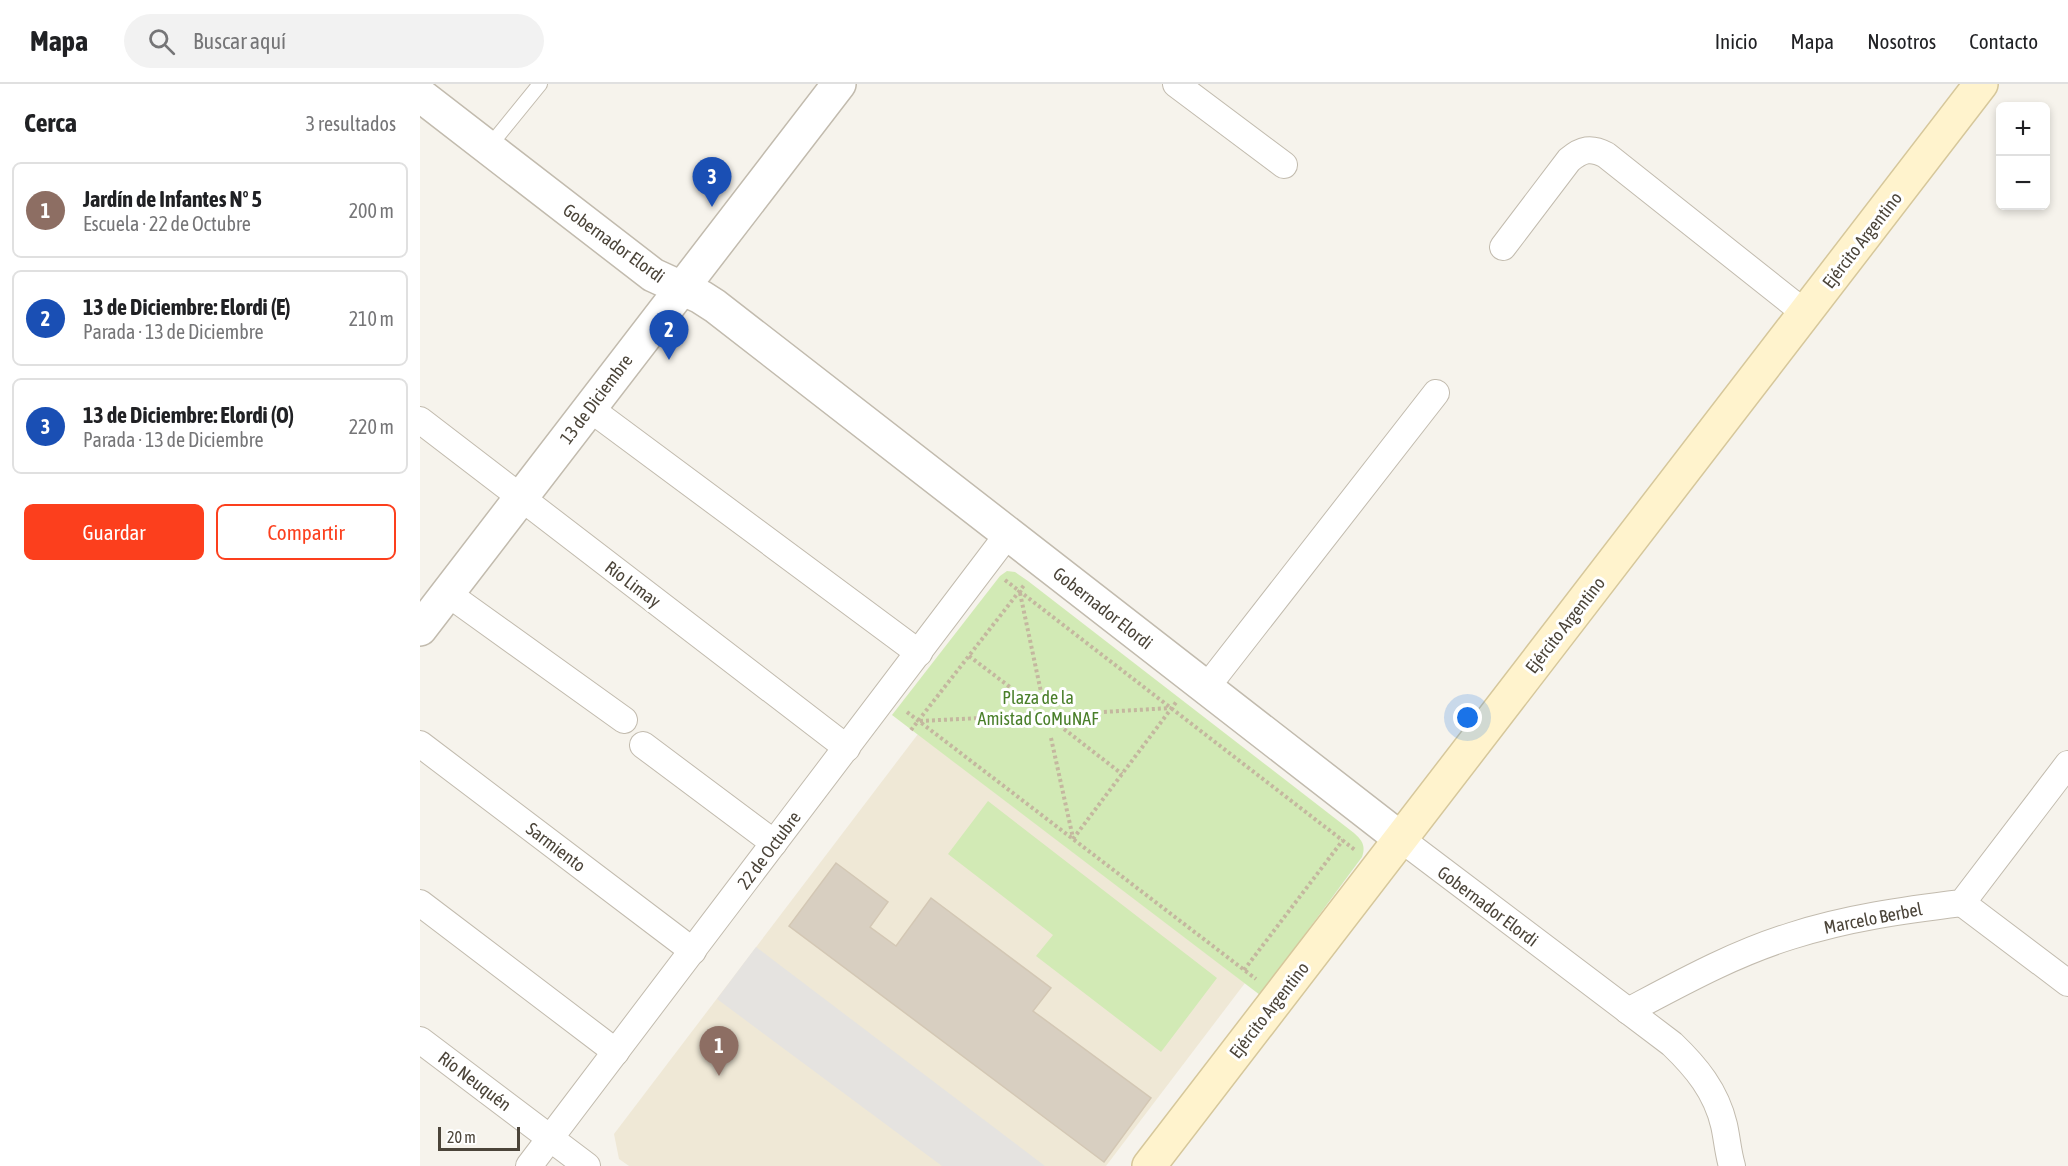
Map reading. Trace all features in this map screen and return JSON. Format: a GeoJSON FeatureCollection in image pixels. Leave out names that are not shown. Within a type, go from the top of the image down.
{"type":"FeatureCollection","features":[{"type":"Feature","properties":{"kind":"main road","name":"Ejército Argentino"},"geometry":{"type":"LineString","coordinates":[[1149,1166],[1981,84]]}},
{"type":"Feature","properties":{"kind":"street","name":"13 de Diciembre"},"geometry":{"type":"LineString","coordinates":[[420,629],[838,84]]}},
{"type":"Feature","properties":{"kind":"street"},"geometry":{"type":"LineString","coordinates":[[1176,84],[1284,165]]}},
{"type":"Feature","properties":{"kind":"street","name":"Gobernador Elordi"},"geometry":{"type":"LineString","coordinates":[[420,95],[653,275],[715,306],[1008,534],[1193,693],[1401,840],[1686,1057],[1712,1090],[1720,1108],[1732,1166]]}},
{"type":"Feature","properties":{"kind":"street"},"geometry":{"type":"LineString","coordinates":[[1503,246],[1569,160],[1582,151],[1590,149],[1606,155],[1805,313]]}},
{"type":"Feature","properties":{"kind":"street"},"geometry":{"type":"LineString","coordinates":[[1193,693],[1436,393]]}},
{"type":"Feature","properties":{"kind":"street"},"geometry":{"type":"LineString","coordinates":[[589,408],[919,653]]}},
{"type":"Feature","properties":{"kind":"street","name":"Río Limay"},"geometry":{"type":"LineString","coordinates":[[420,420],[847,748]]}},
{"type":"Feature","properties":{"kind":"street","name":"22 de Octubre"},"geometry":{"type":"LineString","coordinates":[[529,1166],[1008,534]]}},
{"type":"Feature","properties":{"kind":"street"},"geometry":{"type":"LineString","coordinates":[[447,593],[624,720]]}},
{"type":"Feature","properties":{"kind":"street","name":"Sarmiento"},"geometry":{"type":"LineString","coordinates":[[420,744],[693,951]]}},
{"type":"Feature","properties":{"kind":"street"},"geometry":{"type":"LineString","coordinates":[[643,745],[774,843]]}},
{"type":"Feature","properties":{"kind":"street"},"geometry":{"type":"LineString","coordinates":[[2068,764],[1962,903],[2068,983]]}},
{"type":"Feature","properties":{"kind":"street"},"geometry":{"type":"LineString","coordinates":[[420,903],[616,1052]]}},
{"type":"Feature","properties":{"kind":"street","name":"Marcelo Berbel"},"geometry":{"type":"LineString","coordinates":[[1628,1011],[1742,953],[1791,936],[1886,913],[1962,903]]}},
{"type":"Feature","properties":{"kind":"street","name":"Río Neuquén"},"geometry":{"type":"LineString","coordinates":[[420,1040],[586,1166]]}},
{"type":"Feature","properties":{"kind":"lane"},"geometry":{"type":"LineString","coordinates":[[488,148],[540,84]]}},
{"type":"Feature","properties":{"kind":"path"},"geometry":{"type":"LineString","coordinates":[[1000,576],[1356,850]]}},
{"type":"Feature","properties":{"kind":"path"},"geometry":{"type":"LineString","coordinates":[[912,730],[1028,581]]}},
{"type":"Feature","properties":{"kind":"path"},"geometry":{"type":"LineString","coordinates":[[1019,592],[1041,692]]}},
{"type":"Feature","properties":{"kind":"path"},"geometry":{"type":"LineString","coordinates":[[969,656],[1027,700]]}},
{"type":"Feature","properties":{"kind":"path"},"geometry":{"type":"LineString","coordinates":[[1073,839],[1172,708],[1193,693]]}},
{"type":"Feature","properties":{"kind":"path"},"geometry":{"type":"LineString","coordinates":[[886,696],[1259,981]]}},
{"type":"Feature","properties":{"kind":"path"},"geometry":{"type":"LineString","coordinates":[[1068,714],[1172,708]]}},
{"type":"Feature","properties":{"kind":"path"},"geometry":{"type":"LineString","coordinates":[[919,721],[1021,716]]}},
{"type":"Feature","properties":{"kind":"path"},"geometry":{"type":"LineString","coordinates":[[1064,729],[1122,774]]}},
{"type":"Feature","properties":{"kind":"path"},"geometry":{"type":"LineString","coordinates":[[1051,738],[1073,839]]}},
{"type":"Feature","properties":{"kind":"path"},"geometry":{"type":"LineString","coordinates":[[1244,970],[1343,840]]}},
{"type":"Feature","properties":{"kind":"shaded area"},"geometry":{"type":"Polygon","coordinates":[[[918,734],[1245,983],[1106,1166],[629,1166],[619,1159],[614,1134],[918,734]]]}},
{"type":"Feature","properties":{"kind":"shaded area"},"geometry":{"type":"Polygon","coordinates":[[[756,947],[1045,1166],[942,1166],[717,999],[756,947]]]}},
{"type":"Feature","properties":{"kind":"green space","name":"Plaza de la Amistad CoMuNAF"},"geometry":{"type":"Polygon","coordinates":[[[1007,571],[1015,572],[1028,581],[1354,833],[1361,841],[1364,850],[1362,857],[1260,995],[892,715],[1000,576],[1007,571]]]}},
{"type":"Feature","properties":{"kind":"green space"},"geometry":{"type":"Polygon","coordinates":[[[988,801],[1217,978],[1161,1052],[1036,956],[1053,935],[948,854],[988,801]]]}},
{"type":"Feature","properties":{"kind":"building"},"geometry":{"type":"Polygon","coordinates":[[[836,863],[888,902],[870,927],[896,946],[931,898],[1051,988],[1033,1011],[1151,1098],[1104,1162],[789,926],[836,863]]]}},
{"type":"Feature","properties":{"kind":"place","name":"13 de Diciembre: Elordi (O)"},"geometry":{"type":"Point","coordinates":[712,207]}},
{"type":"Feature","properties":{"kind":"place","name":"13 de Diciembre: Elordi (E)"},"geometry":{"type":"Point","coordinates":[669,360]}},
{"type":"Feature","properties":{"kind":"place","name":"Jardín de Infantes N° 5"},"geometry":{"type":"Point","coordinates":[719,1076]}}]}
